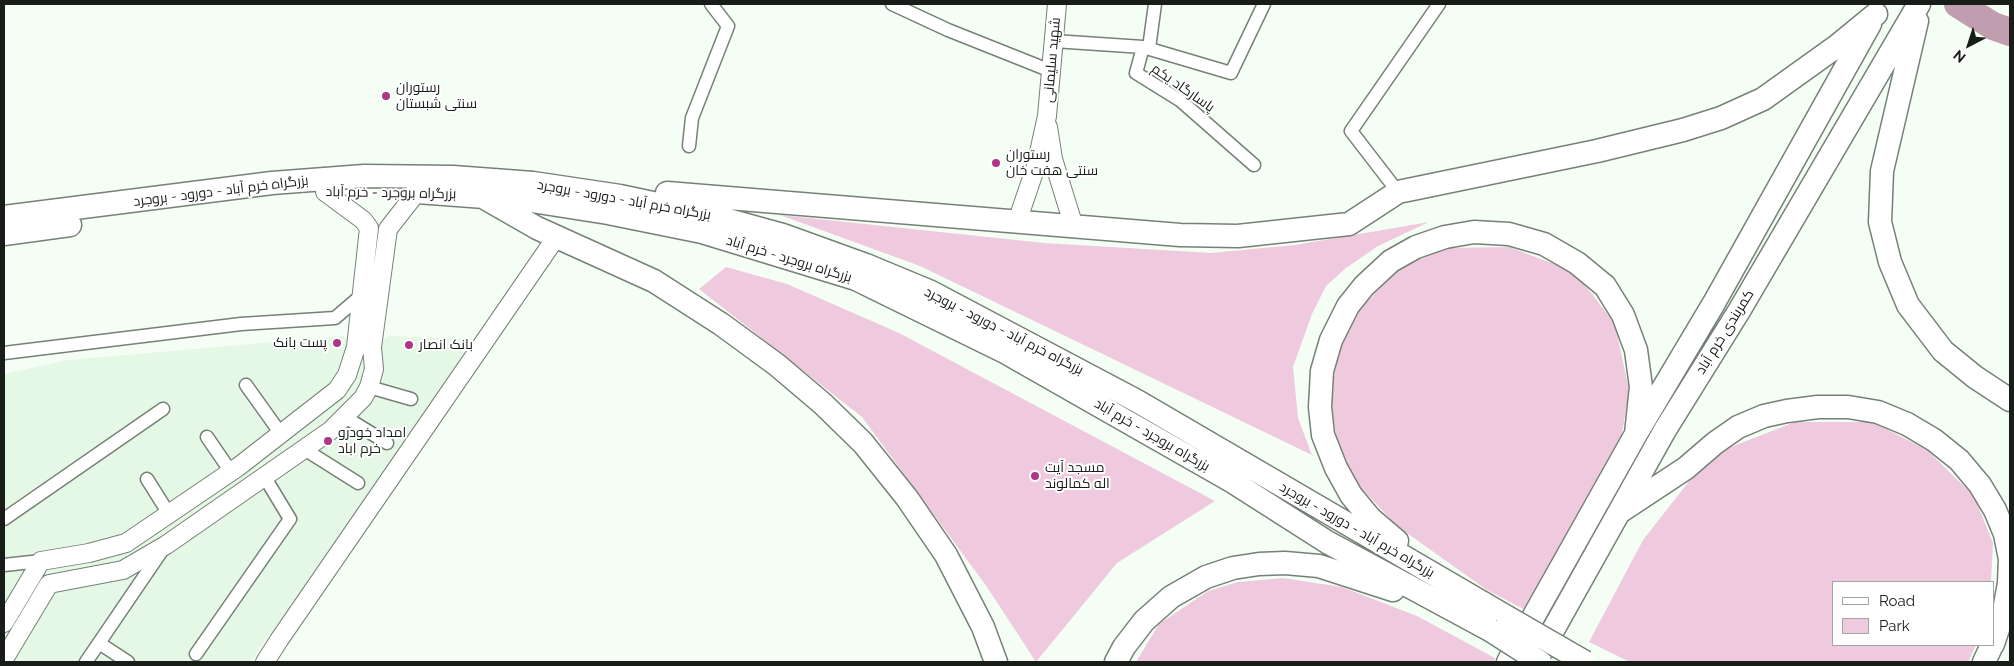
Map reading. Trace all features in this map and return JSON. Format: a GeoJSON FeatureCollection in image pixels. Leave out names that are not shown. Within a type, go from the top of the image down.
{"type":"FeatureCollection","features":[{"type":"Feature","properties":{"kind":"highway"},"geometry":{"type":"LineString","coordinates":[[1920,4],[1882,171],[1880,222],[1890,262],[1908,305],[1943,351],[1975,377],[2010,400]]}},
{"type":"Feature","properties":{"kind":"highway","name":"کمربندی خرم آباد"},"geometry":{"type":"LineString","coordinates":[[1535,662],[1665,430],[1748,295],[1920,4]]}},
{"type":"Feature","properties":{"kind":"highway"},"geometry":{"type":"LineString","coordinates":[[532,183],[1074,227],[1209,235],[1238,236],[1349,224],[1398,192],[1597,151],[1721,118],[1763,99],[1837,46],[1878,9]]}},
{"type":"Feature","properties":{"kind":"highway","name":"کمربندی خرم آباد"},"geometry":{"type":"LineString","coordinates":[[1508,662],[1636,434],[1714,304],[1878,9]]}},
{"type":"Feature","properties":{"kind":"highway","name":"بزرگراه خرم آباد - دورود - بروجرد"},"geometry":{"type":"LineString","coordinates":[[4,217],[272,183],[364,176],[453,177],[532,183],[620,196],[714,216],[783,235],[857,261],[931,292],[1017,336],[1137,400],[1496,618]]}},
{"type":"Feature","properties":{"kind":"highway","name":"بزرگراه بروجرد - خرم آباد"},"geometry":{"type":"LineString","coordinates":[[4,234],[251,196],[324,192],[417,192],[525,200],[608,213],[702,232],[856,279],[1003,351],[1233,482],[1327,542],[1469,618],[1496,618]]}},
{"type":"Feature","properties":{"kind":"highway"},"geometry":{"type":"LineString","coordinates":[[480,196],[537,228],[654,281],[721,324],[778,366],[836,416],[863,443],[907,498],[946,555],[983,627],[996,662]]}},
{"type":"Feature","properties":{"kind":"highway"},"geometry":{"type":"LineString","coordinates":[[1540,662],[1496,618],[1395,540],[1370,518],[1351,495],[1336,468],[1324,435],[1320,407],[1322,371],[1331,340],[1348,306],[1364,286],[1391,261],[1416,247],[1445,237],[1474,232],[1509,234],[1544,244],[1578,263],[1604,286],[1623,315],[1636,350],[1641,387],[1636,434]]}},
{"type":"Feature","properties":{"kind":"highway"},"geometry":{"type":"LineString","coordinates":[[1616,515],[1686,468],[1715,443],[1738,428],[1764,416],[1787,410],[1818,407],[1848,407],[1878,412],[1914,428],[1934,440],[1958,460],[1980,485],[1995,510],[2005,534],[2010,559],[2009,583],[2004,612],[1994,641]]}},
{"type":"Feature","properties":{"kind":"highway"},"geometry":{"type":"LineString","coordinates":[[1116,662],[1124,647],[1144,621],[1172,597],[1206,577],[1233,568],[1259,564],[1285,563],[1319,566],[1388,588],[1469,618]]}},
{"type":"Feature","properties":{"kind":"highway"},"geometry":{"type":"LineString","coordinates":[[1496,618],[1585,662]]}},
{"type":"Feature","properties":{"kind":"highway"},"geometry":{"type":"LineString","coordinates":[[1984,662],[1992,646]]}},
{"type":"Feature","properties":{"kind":"street"},"geometry":{"type":"LineString","coordinates":[[688,146],[692,118],[728,26],[711,4]]}},
{"type":"Feature","properties":{"kind":"street"},"geometry":{"type":"LineString","coordinates":[[892,4],[948,30],[1051,71]]}},
{"type":"Feature","properties":{"kind":"street","name":"شهید سلیمانی"},"geometry":{"type":"LineString","coordinates":[[1017,222],[1036,166],[1047,116],[1056,4]]}},
{"type":"Feature","properties":{"kind":"street"},"geometry":{"type":"LineString","coordinates":[[1155,4],[1146,47],[1231,74],[1264,4]]}},
{"type":"Feature","properties":{"kind":"street"},"geometry":{"type":"LineString","coordinates":[[1398,192],[1350,131],[1439,4]]}},
{"type":"Feature","properties":{"kind":"street","name":"پاسارگاد یکم"},"geometry":{"type":"LineString","coordinates":[[1054,41],[1146,47],[1136,73],[1181,101],[1254,164]]}},
{"type":"Feature","properties":{"kind":"street","name":"شهید سلیمانی"},"geometry":{"type":"LineString","coordinates":[[1047,116],[1053,160],[1074,227]]}},
{"type":"Feature","properties":{"kind":"street"},"geometry":{"type":"LineString","coordinates":[[4,565],[89,553],[126,543],[234,470],[337,390],[347,375],[356,347],[369,228],[363,220],[324,192]]}},
{"type":"Feature","properties":{"kind":"street"},"geometry":{"type":"LineString","coordinates":[[4,659],[49,584],[123,570],[166,545],[330,431],[363,398],[374,369],[372,347],[388,228],[417,192]]}},
{"type":"Feature","properties":{"kind":"street"},"geometry":{"type":"LineString","coordinates":[[265,662],[557,236]]}},
{"type":"Feature","properties":{"kind":"street"},"geometry":{"type":"LineString","coordinates":[[4,353],[241,324],[335,318],[362,294]]}},
{"type":"Feature","properties":{"kind":"street"},"geometry":{"type":"LineString","coordinates":[[246,385],[281,434]]}},
{"type":"Feature","properties":{"kind":"street"},"geometry":{"type":"LineString","coordinates":[[369,386],[411,399]]}},
{"type":"Feature","properties":{"kind":"street"},"geometry":{"type":"LineString","coordinates":[[4,519],[164,409]]}},
{"type":"Feature","properties":{"kind":"street"},"geometry":{"type":"LineString","coordinates":[[345,417],[386,443]]}},
{"type":"Feature","properties":{"kind":"street"},"geometry":{"type":"LineString","coordinates":[[196,654],[290,519],[258,481],[234,470],[207,437]]}},
{"type":"Feature","properties":{"kind":"street"},"geometry":{"type":"LineString","coordinates":[[304,449],[358,482]]}},
{"type":"Feature","properties":{"kind":"street"},"geometry":{"type":"LineString","coordinates":[[147,479],[169,514]]}},
{"type":"Feature","properties":{"kind":"street"},"geometry":{"type":"LineString","coordinates":[[86,662],[166,545]]}},
{"type":"Feature","properties":{"kind":"street"},"geometry":{"type":"LineString","coordinates":[[89,553],[101,575]]}},
{"type":"Feature","properties":{"kind":"street"},"geometry":{"type":"LineString","coordinates":[[4,623],[41,561]]}},
{"type":"Feature","properties":{"kind":"street"},"geometry":{"type":"LineString","coordinates":[[99,643],[128,662]]}},
{"type":"Feature","properties":{"kind":"shaded area"},"geometry":{"type":"Polygon","coordinates":[[[343,336],[356,347],[372,347],[388,336],[468,339],[450,384],[250,662],[4,662],[4,374],[68,360],[343,336]]]}},
{"type":"Feature","properties":{"kind":"green space"},"geometry":{"type":"Polygon","coordinates":[[[780,215],[1044,243],[1211,253],[1295,245],[1429,222],[1378,246],[1346,268],[1326,286],[1312,314],[1293,367],[1298,418],[1312,455],[920,266],[780,215]]]}},
{"type":"Feature","properties":{"kind":"green space"},"geometry":{"type":"Polygon","coordinates":[[[1509,247],[1575,272],[1615,324],[1629,390],[1620,447],[1531,613],[1487,590],[1397,526],[1362,489],[1345,464],[1336,435],[1332,408],[1334,377],[1340,345],[1357,312],[1399,269],[1445,248],[1509,247]]]}},
{"type":"Feature","properties":{"kind":"green space"},"geometry":{"type":"Polygon","coordinates":[[[726,267],[787,284],[899,333],[1215,501],[1117,563],[1036,662],[987,587],[862,417],[699,289],[726,267]]]}},
{"type":"Feature","properties":{"kind":"green space"},"geometry":{"type":"Polygon","coordinates":[[[1795,422],[1873,422],[1927,450],[1974,496],[1993,543],[1991,581],[1832,581],[1832,646],[1976,646],[1968,662],[1630,662],[1589,642],[1643,540],[1690,480],[1723,450],[1795,422]]]}},
{"type":"Feature","properties":{"kind":"green space"},"geometry":{"type":"Polygon","coordinates":[[[1283,578],[1342,587],[1417,616],[1495,658],[1494,662],[1136,662],[1159,624],[1208,591],[1238,582],[1283,578]]]}},
{"type":"Feature","properties":{"kind":"waterway"},"geometry":{"type":"LineString","coordinates":[[1958,4],[1993,26],[2010,32]]}},
{"type":"Feature","properties":{"kind":"place","name":"رستوران سنتی شبستان"},"geometry":{"type":"Point","coordinates":[386,96]}},
{"type":"Feature","properties":{"kind":"place","name":"رستوران سنتی هفت خان"},"geometry":{"type":"Point","coordinates":[996,163]}},
{"type":"Feature","properties":{"kind":"place","name":"پست بانک"},"geometry":{"type":"Point","coordinates":[337,343]}},
{"type":"Feature","properties":{"kind":"place","name":"بانک انصار"},"geometry":{"type":"Point","coordinates":[409,345]}},
{"type":"Feature","properties":{"kind":"place","name":"امداد خودرو خرم اباد"},"geometry":{"type":"Point","coordinates":[328,441]}},
{"type":"Feature","properties":{"kind":"place","name":"مسجد آیت اله کمالوند"},"geometry":{"type":"Point","coordinates":[1035,476]}}]}
